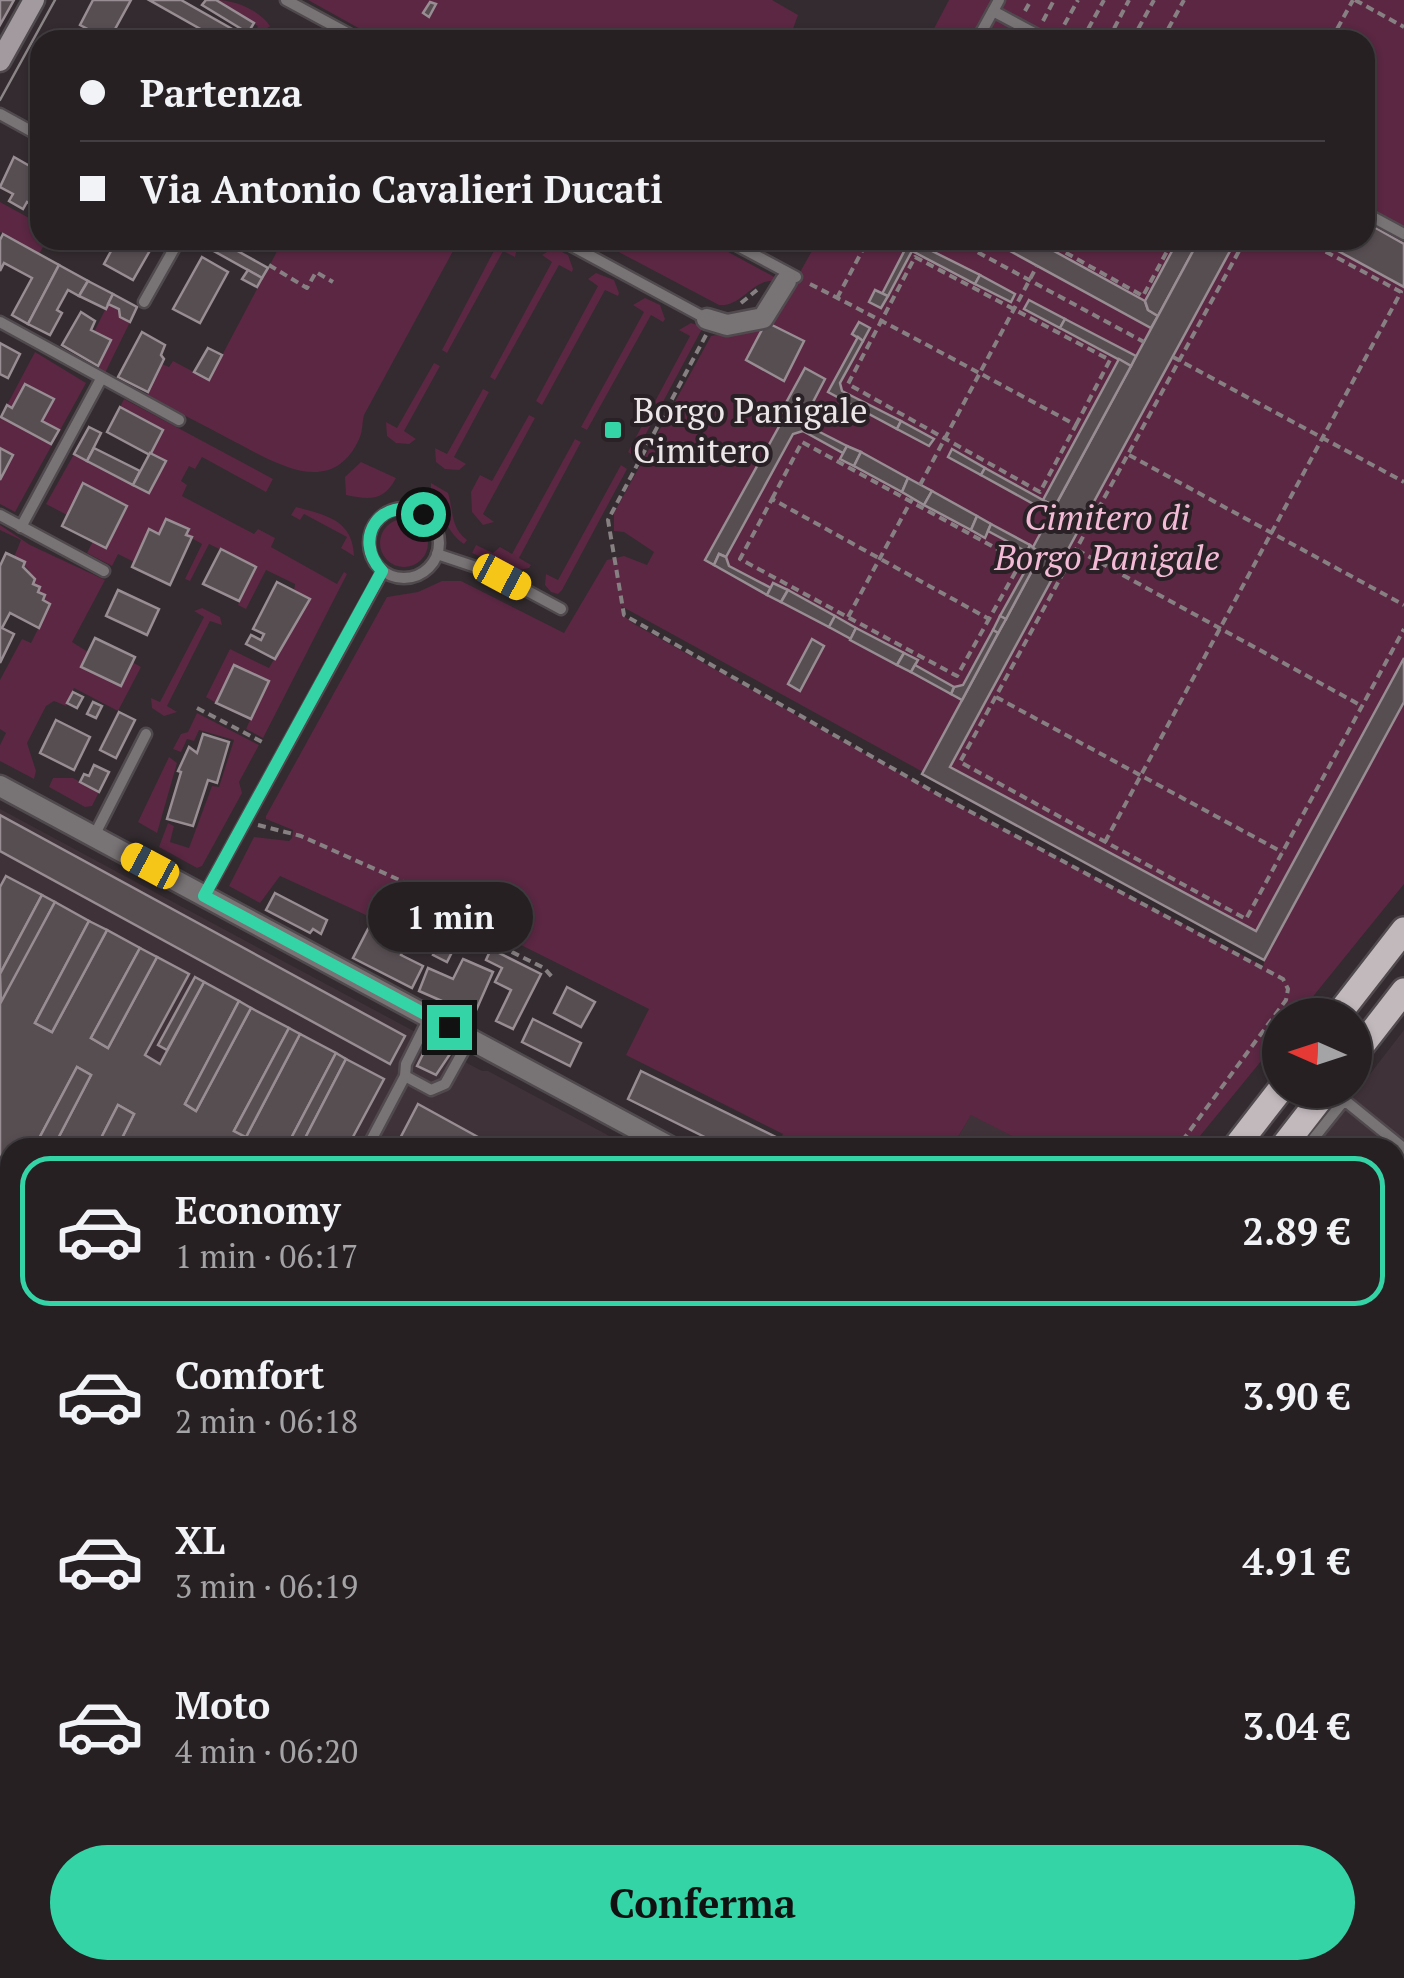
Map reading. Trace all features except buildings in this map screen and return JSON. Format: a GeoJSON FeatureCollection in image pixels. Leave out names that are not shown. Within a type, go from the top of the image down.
{"type":"FeatureCollection","features":[{"type":"Feature","properties":{"kind":"main road"},"geometry":{"type":"LineString","coordinates":[[0,62],[34,0]]}},
{"type":"Feature","properties":{"kind":"main road"},"geometry":{"type":"LineString","coordinates":[[1351,998],[1404,930]]}},
{"type":"Feature","properties":{"kind":"main road"},"geometry":{"type":"LineString","coordinates":[[1372,1032],[1404,991]]}},
{"type":"Feature","properties":{"kind":"main road"},"geometry":{"type":"LineString","coordinates":[[1243,1138],[1266,1108]]}},
{"type":"Feature","properties":{"kind":"main road"},"geometry":{"type":"LineString","coordinates":[[1290,1138],[1313,1108]]}},
{"type":"Feature","properties":{"kind":"street"},"geometry":{"type":"LineString","coordinates":[[710,320],[727,326],[763,318],[789,280]]}},
{"type":"Feature","properties":{"kind":"street"},"geometry":{"type":"LineString","coordinates":[[0,786],[654,1138]]}},
{"type":"Feature","properties":{"kind":"lane"},"geometry":{"type":"LineString","coordinates":[[286,0],[342,30]]}},
{"type":"Feature","properties":{"kind":"lane"},"geometry":{"type":"LineString","coordinates":[[982,30],[996,5],[1030,30]]}},
{"type":"Feature","properties":{"kind":"lane"},"geometry":{"type":"LineString","coordinates":[[0,114],[30,130]]}},
{"type":"Feature","properties":{"kind":"lane"},"geometry":{"type":"LineString","coordinates":[[1375,218],[1404,234]]}},
{"type":"Feature","properties":{"kind":"lane"},"geometry":{"type":"LineString","coordinates":[[144,302],[173,250]]}},
{"type":"Feature","properties":{"kind":"lane"},"geometry":{"type":"LineString","coordinates":[[580,250],[710,320]]}},
{"type":"Feature","properties":{"kind":"lane"},"geometry":{"type":"LineString","coordinates":[[742,250],[789,280]]}},
{"type":"Feature","properties":{"kind":"lane"},"geometry":{"type":"LineString","coordinates":[[0,322],[179,420]]}},
{"type":"Feature","properties":{"kind":"lane"},"geometry":{"type":"LineString","coordinates":[[21,527],[102,380]]}},
{"type":"Feature","properties":{"kind":"lane"},"geometry":{"type":"LineString","coordinates":[[410,508],[428,518],[438,537],[436,554],[428,567],[415,576],[402,578],[382,571],[371,555],[370,535],[380,517],[394,509],[410,508]]}},
{"type":"Feature","properties":{"kind":"lane"},"geometry":{"type":"LineString","coordinates":[[0,515],[104,570]]}},
{"type":"Feature","properties":{"kind":"lane"},"geometry":{"type":"LineString","coordinates":[[436,554],[494,573],[561,608]]}},
{"type":"Feature","properties":{"kind":"lane"},"geometry":{"type":"LineString","coordinates":[[204,896],[382,571]]}},
{"type":"Feature","properties":{"kind":"lane"},"geometry":{"type":"LineString","coordinates":[[94,836],[146,734]]}},
{"type":"Feature","properties":{"kind":"lane"},"geometry":{"type":"LineString","coordinates":[[372,1138],[430,1017]]}},
{"type":"Feature","properties":{"kind":"lane"},"geometry":{"type":"LineString","coordinates":[[405,1076],[431,1090],[445,1084],[470,1038]]}},
{"type":"Feature","properties":{"kind":"lane"},"geometry":{"type":"LineString","coordinates":[[1314,1138],[1342,1102],[1388,1138]]}},
{"type":"Feature","properties":{"kind":"path"},"geometry":{"type":"LineString","coordinates":[[1038,30],[1054,0]]}},
{"type":"Feature","properties":{"kind":"path"},"geometry":{"type":"LineString","coordinates":[[1062,30],[1078,0]]}},
{"type":"Feature","properties":{"kind":"path"},"geometry":{"type":"LineString","coordinates":[[1088,30],[1104,0]]}},
{"type":"Feature","properties":{"kind":"path"},"geometry":{"type":"LineString","coordinates":[[1114,30],[1129,0]]}},
{"type":"Feature","properties":{"kind":"path"},"geometry":{"type":"LineString","coordinates":[[1137,30],[1154,0]]}},
{"type":"Feature","properties":{"kind":"path"},"geometry":{"type":"LineString","coordinates":[[1168,30],[1184,0]]}},
{"type":"Feature","properties":{"kind":"path"},"geometry":{"type":"LineString","coordinates":[[1338,30],[1354,0],[1404,27]]}},
{"type":"Feature","properties":{"kind":"path"},"geometry":{"type":"LineString","coordinates":[[838,298],[863,250]]}},
{"type":"Feature","properties":{"kind":"path"},"geometry":{"type":"LineString","coordinates":[[974,250],[1144,342]]}},
{"type":"Feature","properties":{"kind":"path"},"geometry":{"type":"LineString","coordinates":[[1060,250],[1144,296],[1168,250]]}},
{"type":"Feature","properties":{"kind":"path"},"geometry":{"type":"LineString","coordinates":[[1240,250],[960,762],[1246,920],[1404,629]]}},
{"type":"Feature","properties":{"kind":"path"},"geometry":{"type":"LineString","coordinates":[[1105,842],[1402,293],[1322,250]]}},
{"type":"Feature","properties":{"kind":"path"},"geometry":{"type":"LineString","coordinates":[[916,257],[1110,360],[1040,492],[848,384],[881,321],[916,257]]}},
{"type":"Feature","properties":{"kind":"path"},"geometry":{"type":"LineString","coordinates":[[269,265],[307,288],[316,272],[333,282]]}},
{"type":"Feature","properties":{"kind":"path"},"geometry":{"type":"LineString","coordinates":[[920,484],[1036,266]]}},
{"type":"Feature","properties":{"kind":"path"},"geometry":{"type":"LineString","coordinates":[[1076,425],[838,298],[789,280],[763,285],[733,309],[719,310],[710,320],[608,520],[624,616],[941,796],[1283,979],[1288,989],[1286,1000],[1184,1138]]}},
{"type":"Feature","properties":{"kind":"path"},"geometry":{"type":"LineString","coordinates":[[1173,356],[1404,482]]}},
{"type":"Feature","properties":{"kind":"path"},"geometry":{"type":"LineString","coordinates":[[802,442],[911,500],[1021,562],[957,676],[740,559],[802,442]]}},
{"type":"Feature","properties":{"kind":"path"},"geometry":{"type":"LineString","coordinates":[[1128,455],[1404,605]]}},
{"type":"Feature","properties":{"kind":"path"},"geometry":{"type":"LineString","coordinates":[[772,499],[990,619]]}},
{"type":"Feature","properties":{"kind":"path"},"geometry":{"type":"LineString","coordinates":[[848,617],[911,500]]}},
{"type":"Feature","properties":{"kind":"path"},"geometry":{"type":"LineString","coordinates":[[1077,550],[1362,706]]}},
{"type":"Feature","properties":{"kind":"path"},"geometry":{"type":"LineString","coordinates":[[996,697],[1282,852]]}},
{"type":"Feature","properties":{"kind":"path"},"geometry":{"type":"LineString","coordinates":[[197,708],[264,742]]}},
{"type":"Feature","properties":{"kind":"path"},"geometry":{"type":"LineString","coordinates":[[243,824],[302,836],[404,882],[472,932],[544,968],[552,978]]}},
{"type":"Feature","properties":{"kind":"shaded area"},"geometry":{"type":"Polygon","coordinates":[[[0,809],[450,1054],[613,1138],[0,1138],[0,809]]]}},
{"type":"Feature","properties":{"kind":"shaded area"},"geometry":{"type":"Polygon","coordinates":[[[1404,1030],[1404,1138],[1321,1138],[1344,1108],[1372,1108],[1372,1071],[1404,1030]]]}},
{"type":"Feature","properties":{"kind":"shaded area"},"geometry":{"type":"Polygon","coordinates":[[[971,1114],[1016,1138],[958,1138],[971,1114]]]}},
{"type":"Feature","properties":{"kind":"green space"},"geometry":{"type":"Polygon","coordinates":[[[216,0],[239,4],[260,15],[270,26],[256,30],[258,26],[216,0]]]}},
{"type":"Feature","properties":{"kind":"green space"},"geometry":{"type":"Polygon","coordinates":[[[308,0],[772,0],[798,15],[793,30],[362,30],[308,0]]]}},
{"type":"Feature","properties":{"kind":"green space","name":"Cimitero di Borgo Panigale"},"geometry":{"type":"Polygon","coordinates":[[[949,0],[1404,0],[1404,884],[1312,998],[1262,998],[1262,1060],[1198,1138],[1016,1138],[971,1115],[957,1138],[781,1138],[783,1134],[626,1055],[649,1009],[475,922],[456,921],[430,939],[421,940],[280,876],[260,903],[229,886],[254,837],[289,841],[292,838],[293,830],[266,816],[387,597],[418,592],[442,581],[461,581],[564,633],[607,560],[624,556],[647,565],[654,552],[624,532],[614,531],[614,513],[711,336],[771,324],[812,250],[1375,250],[1375,30],[933,30],[949,0]],[[621,606],[624,616],[634,624],[941,796],[1263,966],[1265,960],[621,606]]]}},
{"type":"Feature","properties":{"kind":"green space"},"geometry":{"type":"Polygon","coordinates":[[[0,202],[30,218],[30,249],[0,232],[0,202]]]}},
{"type":"Feature","properties":{"kind":"green space"},"geometry":{"type":"Polygon","coordinates":[[[278,250],[454,250],[364,415],[360,437],[349,456],[335,467],[319,472],[285,466],[146,396],[162,364],[169,367],[173,361],[209,380],[278,250]]]}},
{"type":"Feature","properties":{"kind":"green space"},"geometry":{"type":"Polygon","coordinates":[[[494,250],[517,250],[515,257],[503,251],[447,353],[442,350],[494,250]]]}},
{"type":"Feature","properties":{"kind":"green space"},"geometry":{"type":"Polygon","coordinates":[[[558,250],[568,255],[572,272],[559,265],[495,380],[490,377],[552,262],[542,255],[558,250]]]}},
{"type":"Feature","properties":{"kind":"green space"},"geometry":{"type":"Polygon","coordinates":[[[615,250],[724,250],[778,279],[761,283],[735,302],[719,305],[615,250]]]}},
{"type":"Feature","properties":{"kind":"green space"},"geometry":{"type":"Polygon","coordinates":[[[596,273],[614,280],[618,296],[605,290],[542,405],[536,401],[598,286],[588,279],[596,273]]]}},
{"type":"Feature","properties":{"kind":"green space"},"geometry":{"type":"Polygon","coordinates":[[[645,298],[660,305],[665,319],[663,322],[651,315],[587,430],[581,427],[644,312],[633,305],[645,298]]]}},
{"type":"Feature","properties":{"kind":"green space"},"geometry":{"type":"Polygon","coordinates":[[[108,304],[119,309],[121,317],[130,322],[105,373],[97,368],[111,340],[94,332],[108,304]]]}},
{"type":"Feature","properties":{"kind":"green space"},"geometry":{"type":"Polygon","coordinates":[[[691,323],[703,327],[634,456],[628,452],[690,336],[679,330],[691,323]]]}},
{"type":"Feature","properties":{"kind":"green space"},"geometry":{"type":"Polygon","coordinates":[[[35,352],[86,383],[15,512],[0,504],[0,480],[13,455],[0,448],[1,417],[50,444],[58,431],[42,421],[54,399],[26,384],[12,408],[7,405],[35,352]]]}},
{"type":"Feature","properties":{"kind":"green space"},"geometry":{"type":"Polygon","coordinates":[[[434,363],[440,366],[404,431],[416,439],[409,444],[396,443],[387,436],[386,422],[397,428],[434,363]]]}},
{"type":"Feature","properties":{"kind":"green space"},"geometry":{"type":"Polygon","coordinates":[[[483,389],[489,392],[454,457],[466,464],[459,470],[445,469],[436,462],[435,448],[447,454],[483,389]]]}},
{"type":"Feature","properties":{"kind":"green space"},"geometry":{"type":"Polygon","coordinates":[[[124,399],[273,479],[266,492],[202,457],[195,469],[189,466],[181,481],[187,485],[182,496],[254,534],[258,529],[275,538],[271,547],[337,584],[344,572],[347,574],[263,738],[246,729],[268,681],[234,665],[216,703],[206,697],[230,649],[269,668],[309,600],[294,591],[295,584],[266,570],[246,609],[238,605],[256,567],[209,544],[190,581],[185,579],[202,544],[186,535],[189,529],[167,519],[159,534],[148,530],[134,562],[118,554],[112,566],[87,553],[93,541],[106,548],[127,505],[83,483],[67,515],[46,504],[74,454],[148,493],[166,461],[151,454],[163,430],[120,407],[124,399]]]}},
{"type":"Feature","properties":{"kind":"green space"},"geometry":{"type":"Polygon","coordinates":[[[529,415],[535,418],[483,514],[494,522],[483,525],[472,512],[471,492],[480,475],[492,481],[529,415]]]}},
{"type":"Feature","properties":{"kind":"green space"},"geometry":{"type":"Polygon","coordinates":[[[575,439],[581,442],[519,558],[531,565],[529,568],[515,571],[472,553],[476,545],[493,553],[500,547],[512,554],[575,439]]]}},
{"type":"Feature","properties":{"kind":"green space"},"geometry":{"type":"Polygon","coordinates":[[[361,462],[396,478],[381,495],[346,495],[345,477],[361,462]]]}},
{"type":"Feature","properties":{"kind":"green space"},"geometry":{"type":"Polygon","coordinates":[[[621,465],[627,469],[562,590],[558,594],[551,592],[545,585],[546,574],[558,580],[621,465]]]}},
{"type":"Feature","properties":{"kind":"green space"},"geometry":{"type":"Polygon","coordinates":[[[431,483],[448,493],[455,524],[467,540],[464,544],[454,536],[431,500],[431,483]]]}},
{"type":"Feature","properties":{"kind":"green space"},"geometry":{"type":"Polygon","coordinates":[[[296,507],[336,521],[349,534],[354,556],[341,548],[347,537],[304,514],[300,520],[291,515],[296,507]]]}},
{"type":"Feature","properties":{"kind":"green space"},"geometry":{"type":"Polygon","coordinates":[[[404,519],[421,526],[428,543],[421,560],[404,567],[387,560],[380,543],[387,526],[404,519]]]}},
{"type":"Feature","properties":{"kind":"green space"},"geometry":{"type":"Polygon","coordinates":[[[0,525],[30,545],[105,580],[72,642],[88,652],[81,667],[120,686],[132,662],[141,667],[118,711],[74,688],[66,706],[54,701],[46,706],[27,743],[36,771],[34,779],[0,761],[0,745],[6,733],[0,729],[0,680],[22,639],[31,643],[50,605],[43,600],[45,595],[38,592],[40,587],[33,584],[35,579],[28,575],[29,570],[14,557],[21,540],[0,530],[0,525]]]}},
{"type":"Feature","properties":{"kind":"green space"},"geometry":{"type":"Polygon","coordinates":[[[202,608],[220,617],[222,625],[210,621],[167,706],[177,712],[164,716],[152,708],[151,698],[160,702],[204,617],[194,611],[202,608]]]}},
{"type":"Feature","properties":{"kind":"green space"},"geometry":{"type":"Polygon","coordinates":[[[197,713],[259,745],[239,782],[242,793],[202,866],[197,868],[159,847],[168,823],[174,826],[170,842],[189,848],[212,786],[219,787],[234,740],[199,730],[194,741],[187,739],[181,752],[173,749],[181,734],[188,732],[197,713]]]}},
{"type":"Feature","properties":{"kind":"green space"},"geometry":{"type":"Polygon","coordinates":[[[169,757],[177,763],[157,833],[138,822],[169,757]]]}},
{"type":"Feature","properties":{"kind":"green space"},"geometry":{"type":"Polygon","coordinates":[[[53,778],[73,778],[99,792],[92,806],[85,807],[49,787],[53,778]]]}},
{"type":"Feature","properties":{"kind":"tram line"},"geometry":{"type":"LineString","coordinates":[[38,30],[55,0]]}},
{"type":"Feature","properties":{"kind":"tram line"},"geometry":{"type":"LineString","coordinates":[[0,100],[30,45]]}},
{"type":"Feature","properties":{"kind":"place","name":"Borgo Panigale Cimitero"},"geometry":{"type":"Point","coordinates":[613,430]}},
{"type":"Feature","properties":{"kind":"route"},"geometry":{"type":"LineString","coordinates":[[423,514],[410,508],[394,509],[380,517],[372,529],[371,555],[382,571],[204,896],[449,1027]]}}]}
